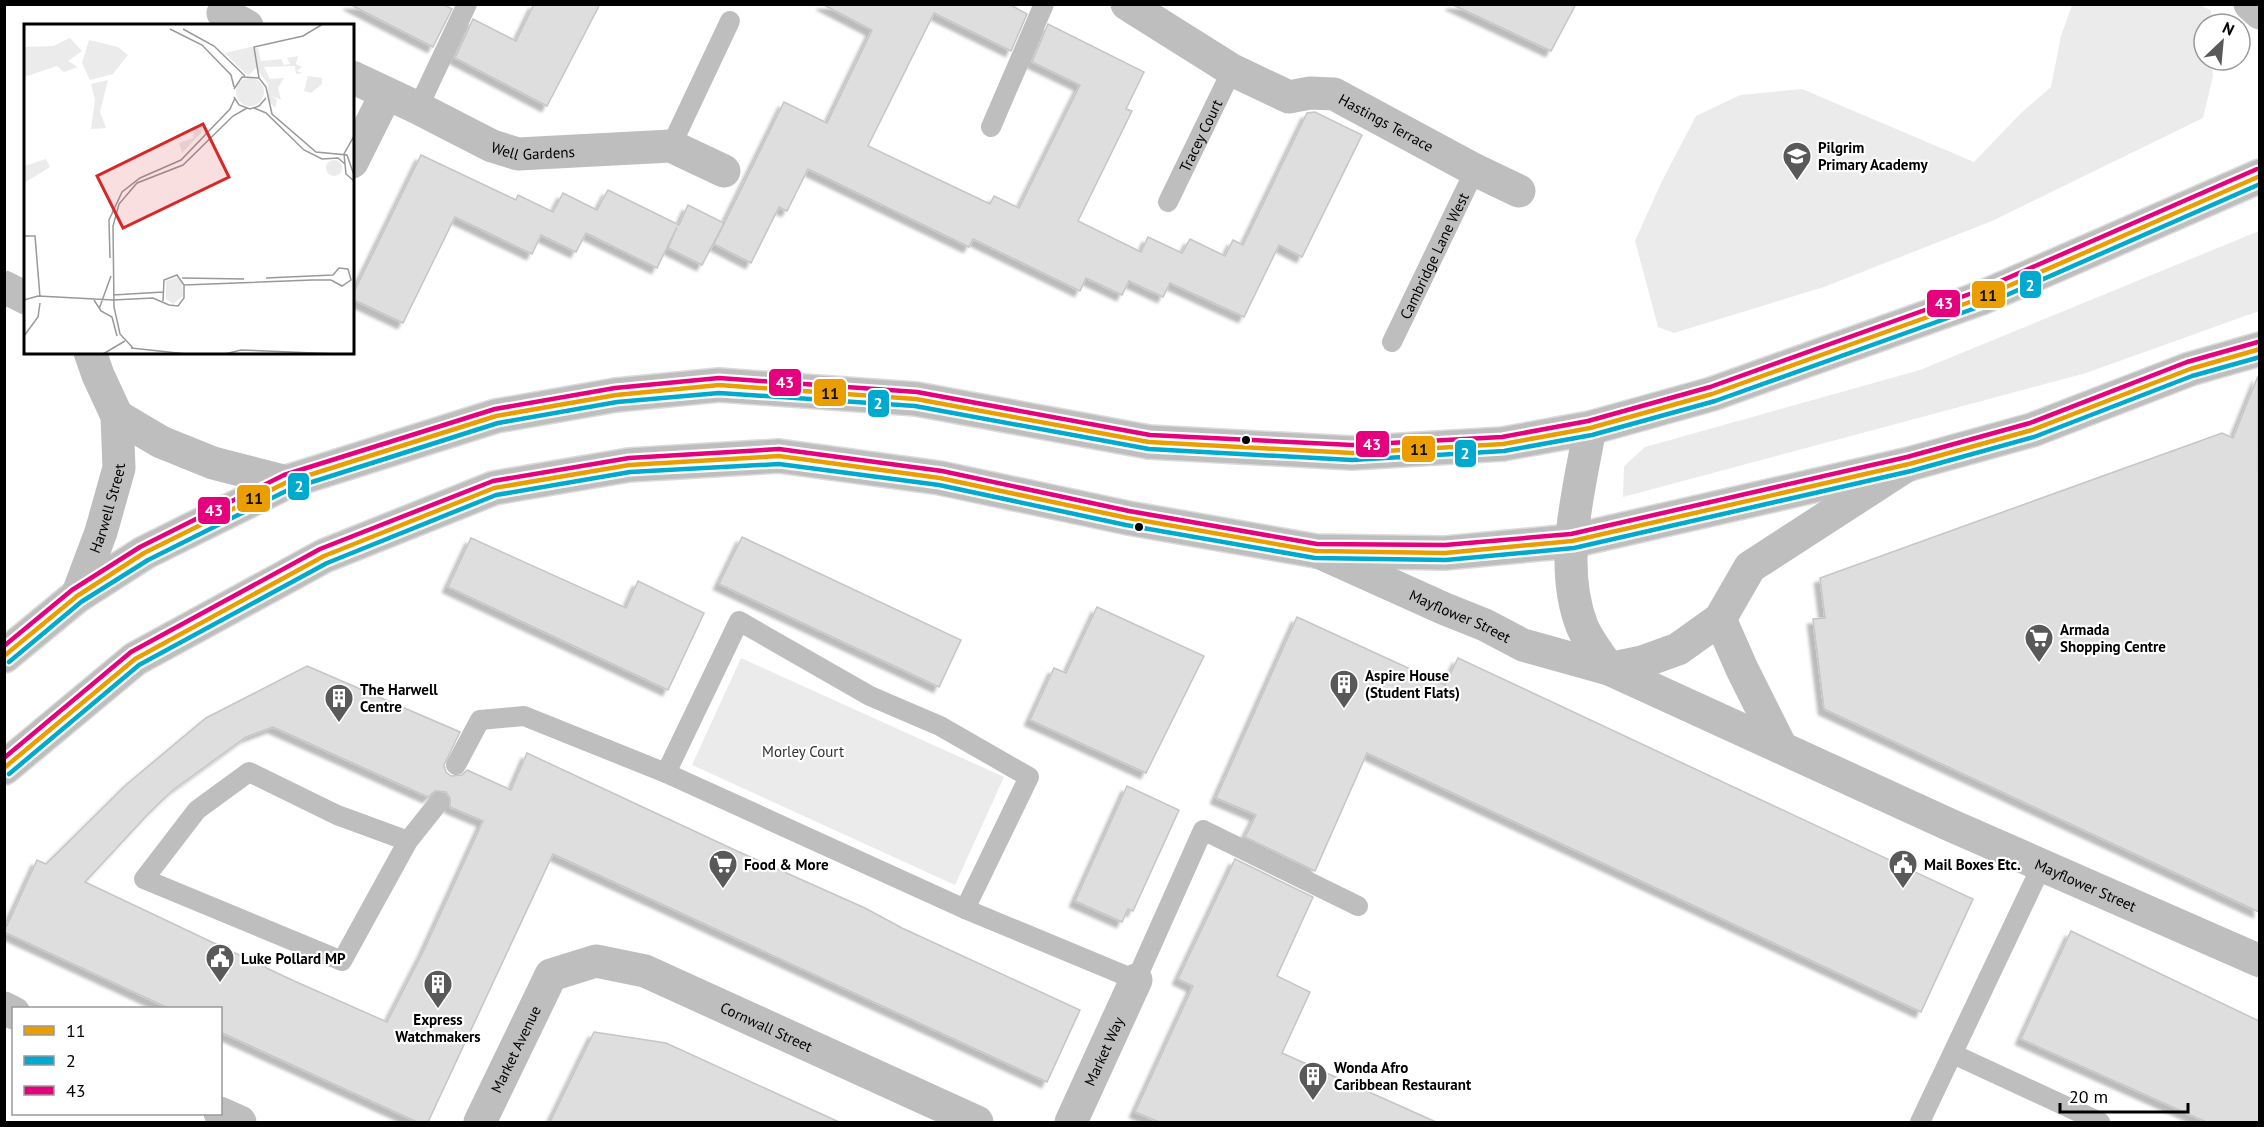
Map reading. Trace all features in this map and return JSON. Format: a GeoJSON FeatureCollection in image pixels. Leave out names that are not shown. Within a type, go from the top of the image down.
{"type":"FeatureCollection","features":[{"type":"Feature","properties":{"kind":"main road","name":"Hastings Terrace"},"geometry":{"type":"LineString","coordinates":[[1128,4],[1232,70],[1289,97],[1310,93],[1334,94],[1475,170],[1519,191]]}},
{"type":"Feature","properties":{"kind":"main road"},"geometry":{"type":"LineString","coordinates":[[2250,4],[2259,13]]}},
{"type":"Feature","properties":{"kind":"main road","name":"Well Gardens"},"geometry":{"type":"LineString","coordinates":[[354,78],[492,146],[518,154],[671,146],[724,171]]}},
{"type":"Feature","properties":{"kind":"main road"},"geometry":{"type":"LineString","coordinates":[[354,158],[386,94]]}},
{"type":"Feature","properties":{"kind":"main road"},"geometry":{"type":"LineString","coordinates":[[4,656],[77,596],[144,553],[288,482],[496,416],[616,395],[719,385],[916,399],[1149,442],[1352,453],[1503,444],[1590,428],[1712,394],[1981,298],[2259,177]]}},
{"type":"Feature","properties":{"kind":"main road"},"geometry":{"type":"LineString","coordinates":[[4,287],[24,297]]}},
{"type":"Feature","properties":{"kind":"main road"},"geometry":{"type":"LineString","coordinates":[[4,768],[135,659],[324,556],[494,488],[628,465],[779,456],[940,478],[1128,518],[1316,551],[1444,553],[1572,541],[1909,464],[2032,430],[2190,369],[2259,349]]}},
{"type":"Feature","properties":{"kind":"main road","name":"Harwell Street"},"geometry":{"type":"LineString","coordinates":[[77,596],[101,532],[118,468],[117,416],[91,354]]}},
{"type":"Feature","properties":{"kind":"main road"},"geometry":{"type":"LineString","coordinates":[[117,416],[161,442],[213,463],[288,482]]}},
{"type":"Feature","properties":{"kind":"main road"},"geometry":{"type":"LineString","coordinates":[[1590,428],[1572,541],[1573,592],[1582,627],[1609,669]]}},
{"type":"Feature","properties":{"kind":"main road","name":"Mayflower Street"},"geometry":{"type":"LineString","coordinates":[[1609,669],[1642,662],[1678,649],[1720,619],[1750,567],[1909,464]]}},
{"type":"Feature","properties":{"kind":"main road","name":"Mayflower Street"},"geometry":{"type":"LineString","coordinates":[[1316,551],[1485,625],[1523,645],[1609,669],[2042,866],[2259,961]]}},
{"type":"Feature","properties":{"kind":"main road"},"geometry":{"type":"LineString","coordinates":[[1720,619],[1781,747]]}},
{"type":"Feature","properties":{"kind":"main road","name":"Cornwall Street"},"geometry":{"type":"LineString","coordinates":[[550,975],[596,962],[645,971],[977,1122]]}},
{"type":"Feature","properties":{"kind":"main road","name":"Market Avenue"},"geometry":{"type":"LineString","coordinates":[[480,1122],[550,975]]}},
{"type":"Feature","properties":{"kind":"main road","name":"Market Way"},"geometry":{"type":"LineString","coordinates":[[1071,1122],[1136,980]]}},
{"type":"Feature","properties":{"kind":"main road"},"geometry":{"type":"LineString","coordinates":[[222,1114],[240,1122]]}},
{"type":"Feature","properties":{"kind":"lane"},"geometry":{"type":"LineString","coordinates":[[418,108],[467,4]]}},
{"type":"Feature","properties":{"kind":"lane"},"geometry":{"type":"LineString","coordinates":[[991,127],[1044,4]]}},
{"type":"Feature","properties":{"kind":"lane"},"geometry":{"type":"LineString","coordinates":[[671,146],[730,21]]}},
{"type":"Feature","properties":{"kind":"lane","name":"Tracey Court"},"geometry":{"type":"LineString","coordinates":[[1168,202],[1232,70]]}},
{"type":"Feature","properties":{"kind":"lane","name":"Cambridge Lane West"},"geometry":{"type":"LineString","coordinates":[[1392,342],[1475,170]]}},
{"type":"Feature","properties":{"kind":"lane"},"geometry":{"type":"LineString","coordinates":[[666,773],[740,621],[870,696],[940,726],[1029,777],[965,909]]}},
{"type":"Feature","properties":{"kind":"lane"},"geometry":{"type":"LineString","coordinates":[[456,765],[480,720],[524,716],[666,773],[965,909],[1136,980],[1203,830],[1358,906]]}},
{"type":"Feature","properties":{"kind":"lane"},"geometry":{"type":"LineString","coordinates":[[408,841],[337,815],[249,772],[197,810],[144,879],[342,961],[408,841],[439,802]]}},
{"type":"Feature","properties":{"kind":"lane"},"geometry":{"type":"LineString","coordinates":[[1920,1122],[2042,866]]}},
{"type":"Feature","properties":{"kind":"lane"},"geometry":{"type":"LineString","coordinates":[[1953,1054],[2100,1122]]}},
{"type":"Feature","properties":{"kind":"green space"},"geometry":{"type":"Polygon","coordinates":[[[2072,5],[2198,5],[2211,10],[2211,12],[2192,12],[2192,72],[2213,72],[2203,118],[1992,221],[1824,287],[1674,333],[1658,327],[1635,241],[1661,183],[1696,116],[1740,95],[1802,89],[1974,162],[2021,113],[2051,87],[2061,36],[2072,5]]]}},
{"type":"Feature","properties":{"kind":"green space"},"geometry":{"type":"Polygon","coordinates":[[[2259,231],[2259,311],[2086,373],[1623,497],[1624,466],[1645,447],[1920,370],[2259,231]]]}},
{"type":"Feature","properties":{"kind":"green space","name":"Morley Court"},"geometry":{"type":"Polygon","coordinates":[[[741,658],[1004,777],[955,885],[692,765],[741,658]]]}},
{"type":"Feature","properties":{"kind":"building"},"geometry":{"type":"Polygon","coordinates":[[[349,4],[443,4],[452,9],[433,47],[349,4]]]}},
{"type":"Feature","properties":{"kind":"building"},"geometry":{"type":"Polygon","coordinates":[[[534,4],[600,4],[547,106],[455,58],[473,19],[516,41],[534,4]]]}},
{"type":"Feature","properties":{"kind":"building"},"geometry":{"type":"Polygon","coordinates":[[[822,4],[1009,4],[1027,14],[1011,51],[934,13],[868,146],[990,204],[994,196],[1019,208],[1080,85],[1032,62],[1048,24],[1144,72],[1126,109],[1132,111],[1078,221],[1141,252],[1148,237],[1182,253],[1190,239],[1225,256],[1233,240],[1243,245],[1307,113],[1315,112],[1362,135],[1302,257],[1279,245],[1244,317],[1170,283],[1163,297],[1129,281],[1122,295],[1086,278],[1080,291],[973,239],[969,247],[808,169],[787,211],[779,207],[751,263],[714,244],[784,102],[827,123],[872,30],[822,4]]]}},
{"type":"Feature","properties":{"kind":"building"},"geometry":{"type":"Polygon","coordinates":[[[1451,4],[1576,4],[1551,51],[1451,4]]]}},
{"type":"Feature","properties":{"kind":"building"},"geometry":{"type":"Polygon","coordinates":[[[421,155],[516,200],[518,195],[553,212],[563,193],[597,210],[608,190],[679,225],[688,205],[724,223],[702,265],[668,248],[677,227],[657,268],[586,233],[576,252],[541,235],[532,254],[455,217],[403,323],[354,300],[354,292],[421,155]]]}},
{"type":"Feature","properties":{"kind":"building","name":"Armada Shopping Centre"},"geometry":{"type":"Polygon","coordinates":[[[2258,376],[2259,912],[1824,709],[1813,619],[1825,618],[1820,578],[2222,433],[2233,438],[2258,376]]]}},
{"type":"Feature","properties":{"kind":"building"},"geometry":{"type":"Polygon","coordinates":[[[742,537],[961,640],[939,687],[719,584],[742,537]]]}},
{"type":"Feature","properties":{"kind":"building"},"geometry":{"type":"Polygon","coordinates":[[[471,538],[626,608],[638,581],[704,613],[668,690],[448,587],[471,538]]]}},
{"type":"Feature","properties":{"kind":"building"},"geometry":{"type":"Polygon","coordinates":[[[1097,607],[1204,656],[1146,773],[1030,720],[1054,668],[1066,673],[1097,607]]]}},
{"type":"Feature","properties":{"kind":"building"},"geometry":{"type":"Polygon","coordinates":[[[1297,617],[1445,685],[1458,658],[1973,899],[1921,1012],[1367,753],[1315,871],[1245,837],[1256,815],[1216,798],[1297,617]]]}},
{"type":"Feature","properties":{"kind":"building"},"geometry":{"type":"Polygon","coordinates":[[[307,666],[460,732],[444,765],[446,772],[451,776],[462,775],[467,770],[511,790],[527,753],[865,908],[902,928],[1080,1010],[1047,1082],[553,854],[428,1122],[417,1122],[222,1033],[222,1007],[166,1007],[4,932],[37,860],[46,864],[127,784],[206,718],[307,666]],[[273,727],[246,737],[173,790],[85,882],[292,980],[387,1022],[423,952],[483,821],[450,807],[450,798],[446,792],[435,791],[428,797],[273,727]]]}},
{"type":"Feature","properties":{"kind":"building"},"geometry":{"type":"Polygon","coordinates":[[[1127,786],[1179,810],[1133,911],[1128,909],[1122,922],[1075,901],[1127,786]]]}},
{"type":"Feature","properties":{"kind":"building"},"geometry":{"type":"Polygon","coordinates":[[[1235,859],[1313,897],[1277,976],[1310,992],[1282,1053],[1436,1122],[1159,1122],[1135,1112],[1193,986],[1178,979],[1235,859]]]}},
{"type":"Feature","properties":{"kind":"building"},"geometry":{"type":"Polygon","coordinates":[[[2071,931],[2259,1021],[2259,1122],[2206,1122],[2021,1039],[2071,931]]]}},
{"type":"Feature","properties":{"kind":"building"},"geometry":{"type":"Polygon","coordinates":[[[594,1032],[666,1043],[839,1122],[550,1122],[594,1032]]]}},
{"type":"Feature","properties":{"kind":"transit line","name":"43"},"geometry":{"type":"LineString","coordinates":[[4,646],[72,590],[140,547],[284,475],[495,409],[615,388],[719,378],[917,392],[1150,435],[1352,445],[1502,437],[1588,421],[1710,387],[1978,291],[2257,169]]}},
{"type":"Feature","properties":{"kind":"transit line","name":"11"},"geometry":{"type":"LineString","coordinates":[[4,656],[77,596],[144,553],[287,482],[496,416],[616,395],[719,385],[916,399],[1149,442],[1352,453],[1503,444],[1590,428],[1712,394],[1981,298],[2260,176]]}},
{"type":"Feature","properties":{"kind":"transit line","name":"2"},"geometry":{"type":"LineString","coordinates":[[9,662],[81,602],[148,560],[290,489],[498,423],[617,402],[719,393],[915,406],[1149,449],[1352,460],[1504,451],[1592,435],[1715,401],[1984,305],[2260,184]]}},
{"type":"Feature","properties":{"kind":"transit line","name":"43"},"geometry":{"type":"LineString","coordinates":[[4,758],[131,652],[320,549],[493,481],[629,458],[779,449],[942,471],[1129,511],[1317,544],[1445,545],[1571,534],[1907,457],[2030,423],[2187,362],[2258,342]]}},
{"type":"Feature","properties":{"kind":"transit line","name":"11"},"geometry":{"type":"LineString","coordinates":[[4,768],[135,659],[324,556],[494,488],[629,465],[779,456],[940,478],[1128,518],[1316,551],[1445,553],[1572,541],[1909,464],[2032,430],[2190,369],[2260,349]]}},
{"type":"Feature","properties":{"kind":"transit line","name":"2"},"geometry":{"type":"LineString","coordinates":[[9,774],[139,665],[327,563],[496,495],[630,472],[779,464],[939,485],[1126,525],[1315,558],[1446,560],[1574,548],[1911,471],[2034,437],[2192,376],[2260,357]]}},
{"type":"Feature","properties":{"kind":"place","name":"Pilgrim Primary Academy"},"geometry":{"type":"Point","coordinates":[1797,182]}},
{"type":"Feature","properties":{"kind":"place","name":"Armada Shopping Centre"},"geometry":{"type":"Point","coordinates":[2039,664]}},
{"type":"Feature","properties":{"kind":"place","name":"Aspire House (Student Flats)"},"geometry":{"type":"Point","coordinates":[1344,710]}},
{"type":"Feature","properties":{"kind":"place","name":"The Harwell Centre"},"geometry":{"type":"Point","coordinates":[339,724]}},
{"type":"Feature","properties":{"kind":"place","name":"Food & More"},"geometry":{"type":"Point","coordinates":[723,890]}},
{"type":"Feature","properties":{"kind":"place","name":"Mail Boxes Etc."},"geometry":{"type":"Point","coordinates":[1903,890]}},
{"type":"Feature","properties":{"kind":"place","name":"Luke Pollard MP"},"geometry":{"type":"Point","coordinates":[220,984]}},
{"type":"Feature","properties":{"kind":"place","name":"Express Watchmakers"},"geometry":{"type":"Point","coordinates":[438,1010]}},
{"type":"Feature","properties":{"kind":"place","name":"Wonda Afro Caribbean Restaurant"},"geometry":{"type":"Point","coordinates":[1313,1102]}}]}
